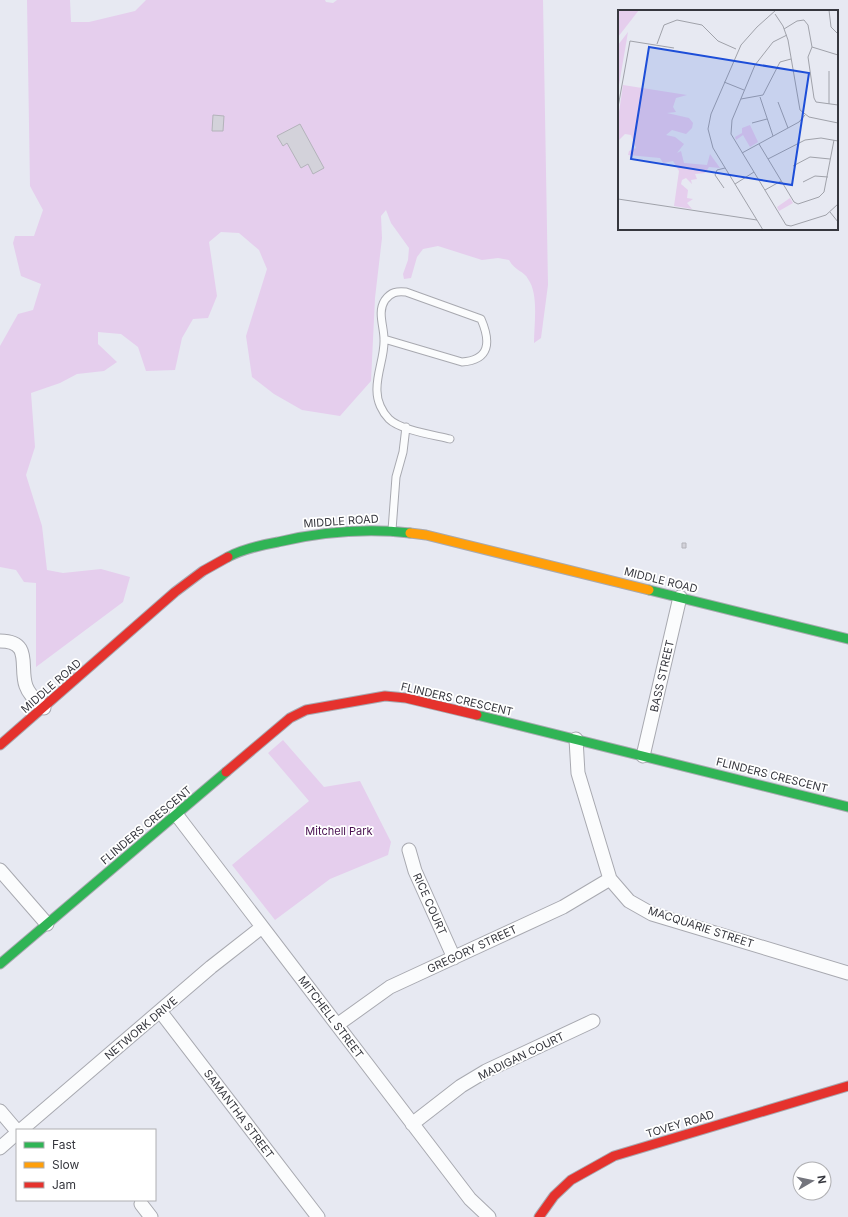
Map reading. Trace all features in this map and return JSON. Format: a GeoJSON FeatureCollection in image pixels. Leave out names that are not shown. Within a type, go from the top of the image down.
{"type":"FeatureCollection","features":[{"type":"Feature","properties":{"kind":"street","name":"MIDDLE ROAD"},"geometry":{"type":"LineString","coordinates":[[0,746],[177,591],[211,566],[233,554],[255,547],[311,534],[361,530],[392,530],[426,535],[848,639]]}},
{"type":"Feature","properties":{"kind":"street","name":"BASS STREET"},"geometry":{"type":"LineString","coordinates":[[643,756],[680,597]]}},
{"type":"Feature","properties":{"kind":"street","name":"MIDDLE ROAD"},"geometry":{"type":"LineString","coordinates":[[746,613],[840,627]]}},
{"type":"Feature","properties":{"kind":"street"},"geometry":{"type":"LineString","coordinates":[[0,641],[13,643],[19,648],[24,661],[26,687],[44,708]]}},
{"type":"Feature","properties":{"kind":"street","name":"FLINDERS CRESCENT"},"geometry":{"type":"LineString","coordinates":[[0,964],[290,718],[306,710],[385,696],[406,698],[848,807]]}},
{"type":"Feature","properties":{"kind":"street","name":"MACQUARIE STREET"},"geometry":{"type":"LineString","coordinates":[[576,739],[578,773],[610,879],[629,901],[652,914],[848,972]]}},
{"type":"Feature","properties":{"kind":"street","name":"MITCHELL STREET"},"geometry":{"type":"LineString","coordinates":[[176,814],[470,1199],[489,1217]]}},
{"type":"Feature","properties":{"kind":"street","name":"RICE COURT"},"geometry":{"type":"LineString","coordinates":[[409,850],[415,871],[454,958]]}},
{"type":"Feature","properties":{"kind":"street"},"geometry":{"type":"LineString","coordinates":[[0,870],[47,924]]}},
{"type":"Feature","properties":{"kind":"street","name":"GREGORY STREET"},"geometry":{"type":"LineString","coordinates":[[337,1025],[390,987],[564,907],[610,879]]}},
{"type":"Feature","properties":{"kind":"street","name":"NETWORK DRIVE"},"geometry":{"type":"LineString","coordinates":[[22,1129],[212,967],[262,927]]}},
{"type":"Feature","properties":{"kind":"street","name":"SAMANTHA STREET"},"geometry":{"type":"LineString","coordinates":[[160,1011],[318,1217]]}},
{"type":"Feature","properties":{"kind":"street","name":"MADIGAN COURT"},"geometry":{"type":"LineString","coordinates":[[412,1124],[461,1086],[486,1071],[594,1021]]}},
{"type":"Feature","properties":{"kind":"street","name":"TOVEY ROAD"},"geometry":{"type":"LineString","coordinates":[[539,1217],[560,1189],[584,1170],[614,1156],[848,1086]]}},
{"type":"Feature","properties":{"kind":"street"},"geometry":{"type":"LineString","coordinates":[[0,1111],[16,1131]]}},
{"type":"Feature","properties":{"kind":"street"},"geometry":{"type":"LineString","coordinates":[[0,1148],[16,1133]]}},
{"type":"Feature","properties":{"kind":"street"},"geometry":{"type":"LineString","coordinates":[[141,1204],[151,1217]]}},
{"type":"Feature","properties":{"kind":"lane"},"geometry":{"type":"LineString","coordinates":[[384,339],[462,362],[474,362],[481,357],[485,351],[487,341],[485,328],[481,320],[406,292],[396,291],[384,301],[382,310],[384,339],[377,391],[378,399],[384,413],[395,423],[450,439]]}},
{"type":"Feature","properties":{"kind":"lane"},"geometry":{"type":"LineString","coordinates":[[392,530],[396,477],[403,452],[406,427]]}},
{"type":"Feature","properties":{"kind":"green space"},"geometry":{"type":"Polygon","coordinates":[[[27,0],[70,0],[71,22],[89,22],[135,11],[146,0],[325,0],[326,2],[333,3],[337,0],[543,0],[548,285],[541,338],[534,343],[534,293],[526,276],[511,264],[509,260],[498,258],[482,260],[438,246],[423,249],[417,257],[411,278],[404,279],[403,274],[408,260],[409,248],[391,223],[386,210],[381,216],[382,238],[375,298],[371,381],[340,416],[302,410],[274,394],[252,377],[246,336],[267,269],[259,250],[239,233],[221,232],[209,242],[217,296],[208,318],[193,319],[182,338],[175,370],[146,371],[138,347],[121,334],[98,332],[98,344],[117,362],[104,371],[77,374],[60,383],[31,393],[35,447],[26,475],[42,526],[47,570],[63,573],[101,569],[130,577],[123,602],[36,667],[36,583],[24,582],[16,570],[0,567],[0,346],[18,314],[33,310],[41,284],[21,276],[13,243],[15,236],[34,236],[43,210],[30,186],[27,0]]]}},
{"type":"Feature","properties":{"kind":"green space","name":"Mitchell Park"},"geometry":{"type":"Polygon","coordinates":[[[283,740],[324,787],[360,781],[391,842],[388,855],[330,879],[275,920],[232,865],[309,801],[268,753],[283,740]]]}},
{"type":"Feature","properties":{"kind":"building"},"geometry":{"type":"Polygon","coordinates":[[[213,115],[224,116],[223,131],[212,131],[213,115]]]}},
{"type":"Feature","properties":{"kind":"building"},"geometry":{"type":"Polygon","coordinates":[[[300,124],[324,168],[313,174],[308,164],[301,168],[287,143],[283,146],[277,136],[300,124]]]}},
{"type":"Feature","properties":{"kind":"building"},"geometry":{"type":"Polygon","coordinates":[[[682,543],[686,543],[686,548],[682,548],[682,543]]]}},
{"type":"Feature","properties":{"kind":"traffic: fast"},"geometry":{"type":"LineString","coordinates":[[228,557],[259,546],[327,533],[360,531],[410,533]]}},
{"type":"Feature","properties":{"kind":"traffic: fast"},"geometry":{"type":"LineString","coordinates":[[649,590],[848,639]]}},
{"type":"Feature","properties":{"kind":"traffic: fast"},"geometry":{"type":"LineString","coordinates":[[477,715],[848,807]]}},
{"type":"Feature","properties":{"kind":"traffic: fast"},"geometry":{"type":"LineString","coordinates":[[0,964],[226,772]]}},
{"type":"Feature","properties":{"kind":"traffic: slow"},"geometry":{"type":"LineString","coordinates":[[410,533],[426,535],[649,590]]}},
{"type":"Feature","properties":{"kind":"traffic: jam"},"geometry":{"type":"LineString","coordinates":[[0,745],[175,592],[203,571],[228,557]]}},
{"type":"Feature","properties":{"kind":"traffic: jam"},"geometry":{"type":"LineString","coordinates":[[226,772],[290,718],[306,710],[385,696],[406,698],[477,715]]}},
{"type":"Feature","properties":{"kind":"traffic: jam"},"geometry":{"type":"LineString","coordinates":[[539,1217],[554,1196],[571,1180],[614,1156],[848,1086]]}}]}
